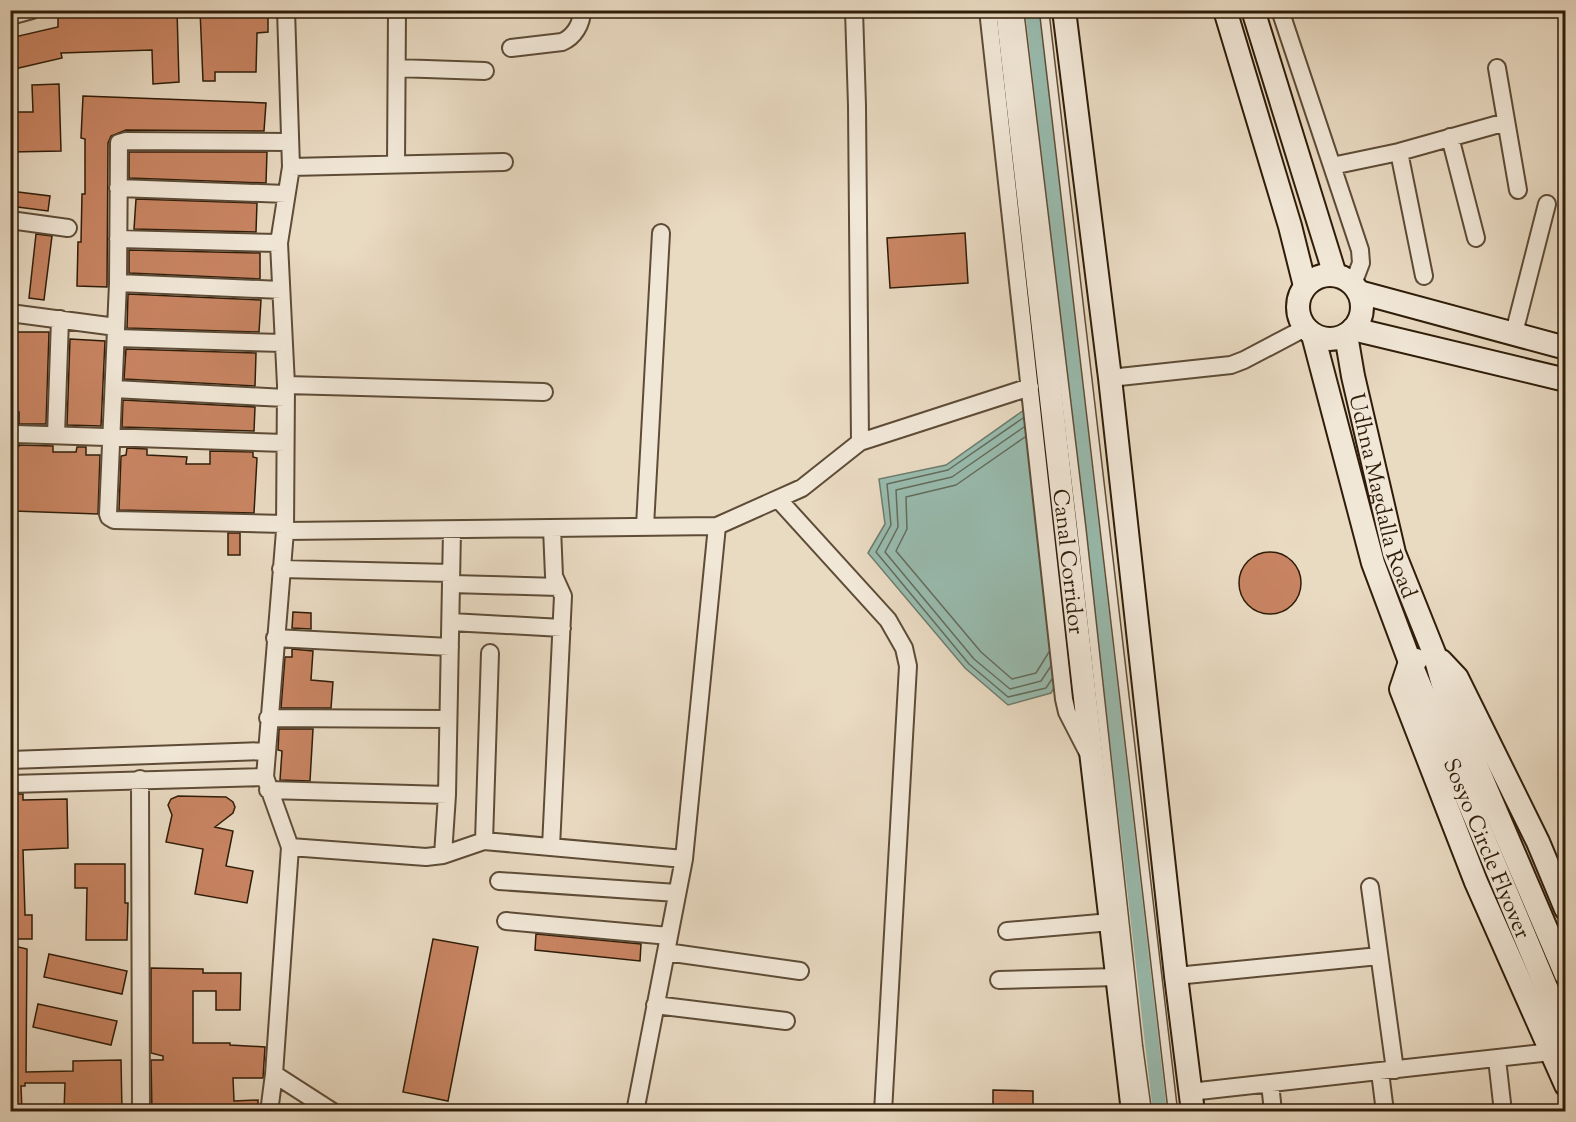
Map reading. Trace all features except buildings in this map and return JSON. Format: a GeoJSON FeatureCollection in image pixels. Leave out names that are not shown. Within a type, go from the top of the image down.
{"type":"FeatureCollection","features":[{"type":"Feature","properties":{"kind":"street"},"geometry":{"type":"LineString","coordinates":[[10,16],[32,10]]}},
{"type":"Feature","properties":{"kind":"street"},"geometry":{"type":"LineString","coordinates":[[269,1112],[274,1074],[290,847],[266,783],[268,718],[284,527],[285,392],[279,243],[291,167],[286,10]]}},
{"type":"Feature","properties":{"kind":"street"},"geometry":{"type":"LineString","coordinates":[[396,164],[397,10]]}},
{"type":"Feature","properties":{"kind":"street"},"geometry":{"type":"LineString","coordinates":[[511,48],[570,39],[582,16],[582,10]]}},
{"type":"Feature","properties":{"kind":"street"},"geometry":{"type":"LineString","coordinates":[[854,10],[860,442]]}},
{"type":"Feature","properties":{"kind":"street"},"geometry":{"type":"LineString","coordinates":[[987,10],[1064,699],[1067,712],[1092,760]]}},
{"type":"Feature","properties":{"kind":"street","name":"Canal Corridor"},"geometry":{"type":"LineString","coordinates":[[1007,10],[1134,1112]]}},
{"type":"Feature","properties":{"kind":"street"},"geometry":{"type":"LineString","coordinates":[[1064,10],[1110,378],[1192,1102],[1270,1083],[1497,1059],[1558,1043]]}},
{"type":"Feature","properties":{"kind":"street","name":"Udhna Magdalla Road"},"geometry":{"type":"LineString","coordinates":[[1253,10],[1349,284],[1362,302],[1362,311],[1350,332],[1353,376],[1394,553],[1434,653]]}},
{"type":"Feature","properties":{"kind":"street"},"geometry":{"type":"LineString","coordinates":[[1280,10],[1360,250],[1361,262],[1349,284]]}},
{"type":"Feature","properties":{"kind":"street"},"geometry":{"type":"LineString","coordinates":[[1228,11],[1305,286]]}},
{"type":"Feature","properties":{"kind":"street"},"geometry":{"type":"LineString","coordinates":[[397,68],[485,71]]}},
{"type":"Feature","properties":{"kind":"street"},"geometry":{"type":"LineString","coordinates":[[1497,68],[1518,190]]}},
{"type":"Feature","properties":{"kind":"street"},"geometry":{"type":"LineString","coordinates":[[1332,166],[1399,152],[1506,122]]}},
{"type":"Feature","properties":{"kind":"street"},"geometry":{"type":"LineString","coordinates":[[1450,137],[1476,238]]}},
{"type":"Feature","properties":{"kind":"street"},"geometry":{"type":"LineString","coordinates":[[290,142],[122,142],[119,147],[118,283],[108,514],[111,519],[284,527],[452,530],[717,525],[802,488],[860,442],[1030,387]]}},
{"type":"Feature","properties":{"kind":"street"},"geometry":{"type":"LineString","coordinates":[[1399,152],[1424,276]]}},
{"type":"Feature","properties":{"kind":"street"},"geometry":{"type":"LineString","coordinates":[[291,167],[504,162]]}},
{"type":"Feature","properties":{"kind":"street"},"geometry":{"type":"LineString","coordinates":[[118,188],[286,194]]}},
{"type":"Feature","properties":{"kind":"street"},"geometry":{"type":"LineString","coordinates":[[1514,333],[1547,204]]}},
{"type":"Feature","properties":{"kind":"street"},"geometry":{"type":"LineString","coordinates":[[10,220],[68,228]]}},
{"type":"Feature","properties":{"kind":"street"},"geometry":{"type":"LineString","coordinates":[[645,526],[661,233]]}},
{"type":"Feature","properties":{"kind":"street"},"geometry":{"type":"LineString","coordinates":[[118,239],[279,243]]}},
{"type":"Feature","properties":{"kind":"street"},"geometry":{"type":"LineString","coordinates":[[1566,348],[1324,275],[1313,279],[1305,286],[1299,296],[1297,307],[1299,318],[1309,332],[1324,339],[1335,339],[1350,332],[1566,380]]}},
{"type":"Feature","properties":{"kind":"street"},"geometry":{"type":"LineString","coordinates":[[118,283],[280,290]]}},
{"type":"Feature","properties":{"kind":"street"},"geometry":{"type":"LineString","coordinates":[[10,313],[60,319],[116,332],[283,343]]}},
{"type":"Feature","properties":{"kind":"street"},"geometry":{"type":"LineString","coordinates":[[56,435],[60,319]]}},
{"type":"Feature","properties":{"kind":"street"},"geometry":{"type":"LineString","coordinates":[[1110,378],[1231,365],[1309,332]]}},
{"type":"Feature","properties":{"kind":"street","name":"Sosyo Circle Flyover"},"geometry":{"type":"LineString","coordinates":[[1309,332],[1373,563],[1410,662],[1437,698],[1566,975]]}},
{"type":"Feature","properties":{"kind":"street"},"geometry":{"type":"LineString","coordinates":[[114,389],[285,392],[544,392]]}},
{"type":"Feature","properties":{"kind":"street"},"geometry":{"type":"LineString","coordinates":[[16,434],[284,443]]}},
{"type":"Feature","properties":{"kind":"street"},"geometry":{"type":"LineString","coordinates":[[778,498],[888,620],[904,648],[908,666],[883,1112]]}},
{"type":"Feature","properties":{"kind":"street"},"geometry":{"type":"LineString","coordinates":[[635,1112],[684,859],[717,525]]}},
{"type":"Feature","properties":{"kind":"street"},"geometry":{"type":"LineString","coordinates":[[551,847],[563,596],[554,576],[552,528]]}},
{"type":"Feature","properties":{"kind":"street"},"geometry":{"type":"LineString","coordinates":[[443,855],[447,795],[452,530]]}},
{"type":"Feature","properties":{"kind":"street"},"geometry":{"type":"LineString","coordinates":[[281,569],[451,578],[559,587]]}},
{"type":"Feature","properties":{"kind":"street"},"geometry":{"type":"LineString","coordinates":[[451,622],[562,628]]}},
{"type":"Feature","properties":{"kind":"street"},"geometry":{"type":"LineString","coordinates":[[275,638],[450,647]]}},
{"type":"Feature","properties":{"kind":"street"},"geometry":{"type":"LineString","coordinates":[[484,842],[490,653]]}},
{"type":"Feature","properties":{"kind":"street"},"geometry":{"type":"LineString","coordinates":[[1566,909],[1538,842],[1457,678],[1434,653],[1410,662],[1401,689],[1476,882],[1558,1043],[1566,1085]]}},
{"type":"Feature","properties":{"kind":"street","name":"Sosyo Circle Flyover"},"geometry":{"type":"LineString","coordinates":[[1434,653],[1437,698],[1558,1043]]}},
{"type":"Feature","properties":{"kind":"street"},"geometry":{"type":"LineString","coordinates":[[268,718],[448,719]]}},
{"type":"Feature","properties":{"kind":"street"},"geometry":{"type":"LineString","coordinates":[[10,760],[266,751]]}},
{"type":"Feature","properties":{"kind":"street"},"geometry":{"type":"LineString","coordinates":[[10,784],[140,779],[266,783],[447,795]]}},
{"type":"Feature","properties":{"kind":"street"},"geometry":{"type":"LineString","coordinates":[[140,779],[141,1112]]}},
{"type":"Feature","properties":{"kind":"street"},"geometry":{"type":"LineString","coordinates":[[290,847],[426,857],[443,855],[484,842],[684,859]]}},
{"type":"Feature","properties":{"kind":"street"},"geometry":{"type":"LineString","coordinates":[[499,881],[677,893]]}},
{"type":"Feature","properties":{"kind":"street"},"geometry":{"type":"LineString","coordinates":[[1370,887],[1379,956],[1388,1071],[1385,1112]]}},
{"type":"Feature","properties":{"kind":"street"},"geometry":{"type":"LineString","coordinates":[[506,921],[667,944],[800,971]]}},
{"type":"Feature","properties":{"kind":"street"},"geometry":{"type":"LineString","coordinates":[[1006,931],[1111,922]]}},
{"type":"Feature","properties":{"kind":"street"},"geometry":{"type":"LineString","coordinates":[[1176,976],[1379,956]]}},
{"type":"Feature","properties":{"kind":"street"},"geometry":{"type":"LineString","coordinates":[[999,980],[1118,977]]}},
{"type":"Feature","properties":{"kind":"street"},"geometry":{"type":"LineString","coordinates":[[656,1005],[786,1021]]}},
{"type":"Feature","properties":{"kind":"street"},"geometry":{"type":"LineString","coordinates":[[1497,1059],[1503,1112]]}},
{"type":"Feature","properties":{"kind":"street"},"geometry":{"type":"LineString","coordinates":[[274,1074],[333,1112]]}},
{"type":"Feature","properties":{"kind":"street"},"geometry":{"type":"LineString","coordinates":[[1270,1083],[1273,1112]]}},
{"type":"Feature","properties":{"kind":"lane"},"geometry":{"type":"LineString","coordinates":[[1019,10],[1082,526],[1147,1112]]}},
{"type":"Feature","properties":{"kind":"lane"},"geometry":{"type":"LineString","coordinates":[[1044,10],[1078,281],[1113,610],[1173,1112]]}},
{"type":"Feature","properties":{"kind":"water"},"geometry":{"type":"Polygon","coordinates":[[[1051,391],[1073,655],[1051,693],[1008,705],[965,668],[868,553],[885,524],[879,479],[946,465],[1051,391]]]}},
{"type":"Feature","properties":{"kind":"waterway"},"geometry":{"type":"LineString","coordinates":[[1032,10],[1160,1112]]}}]}
